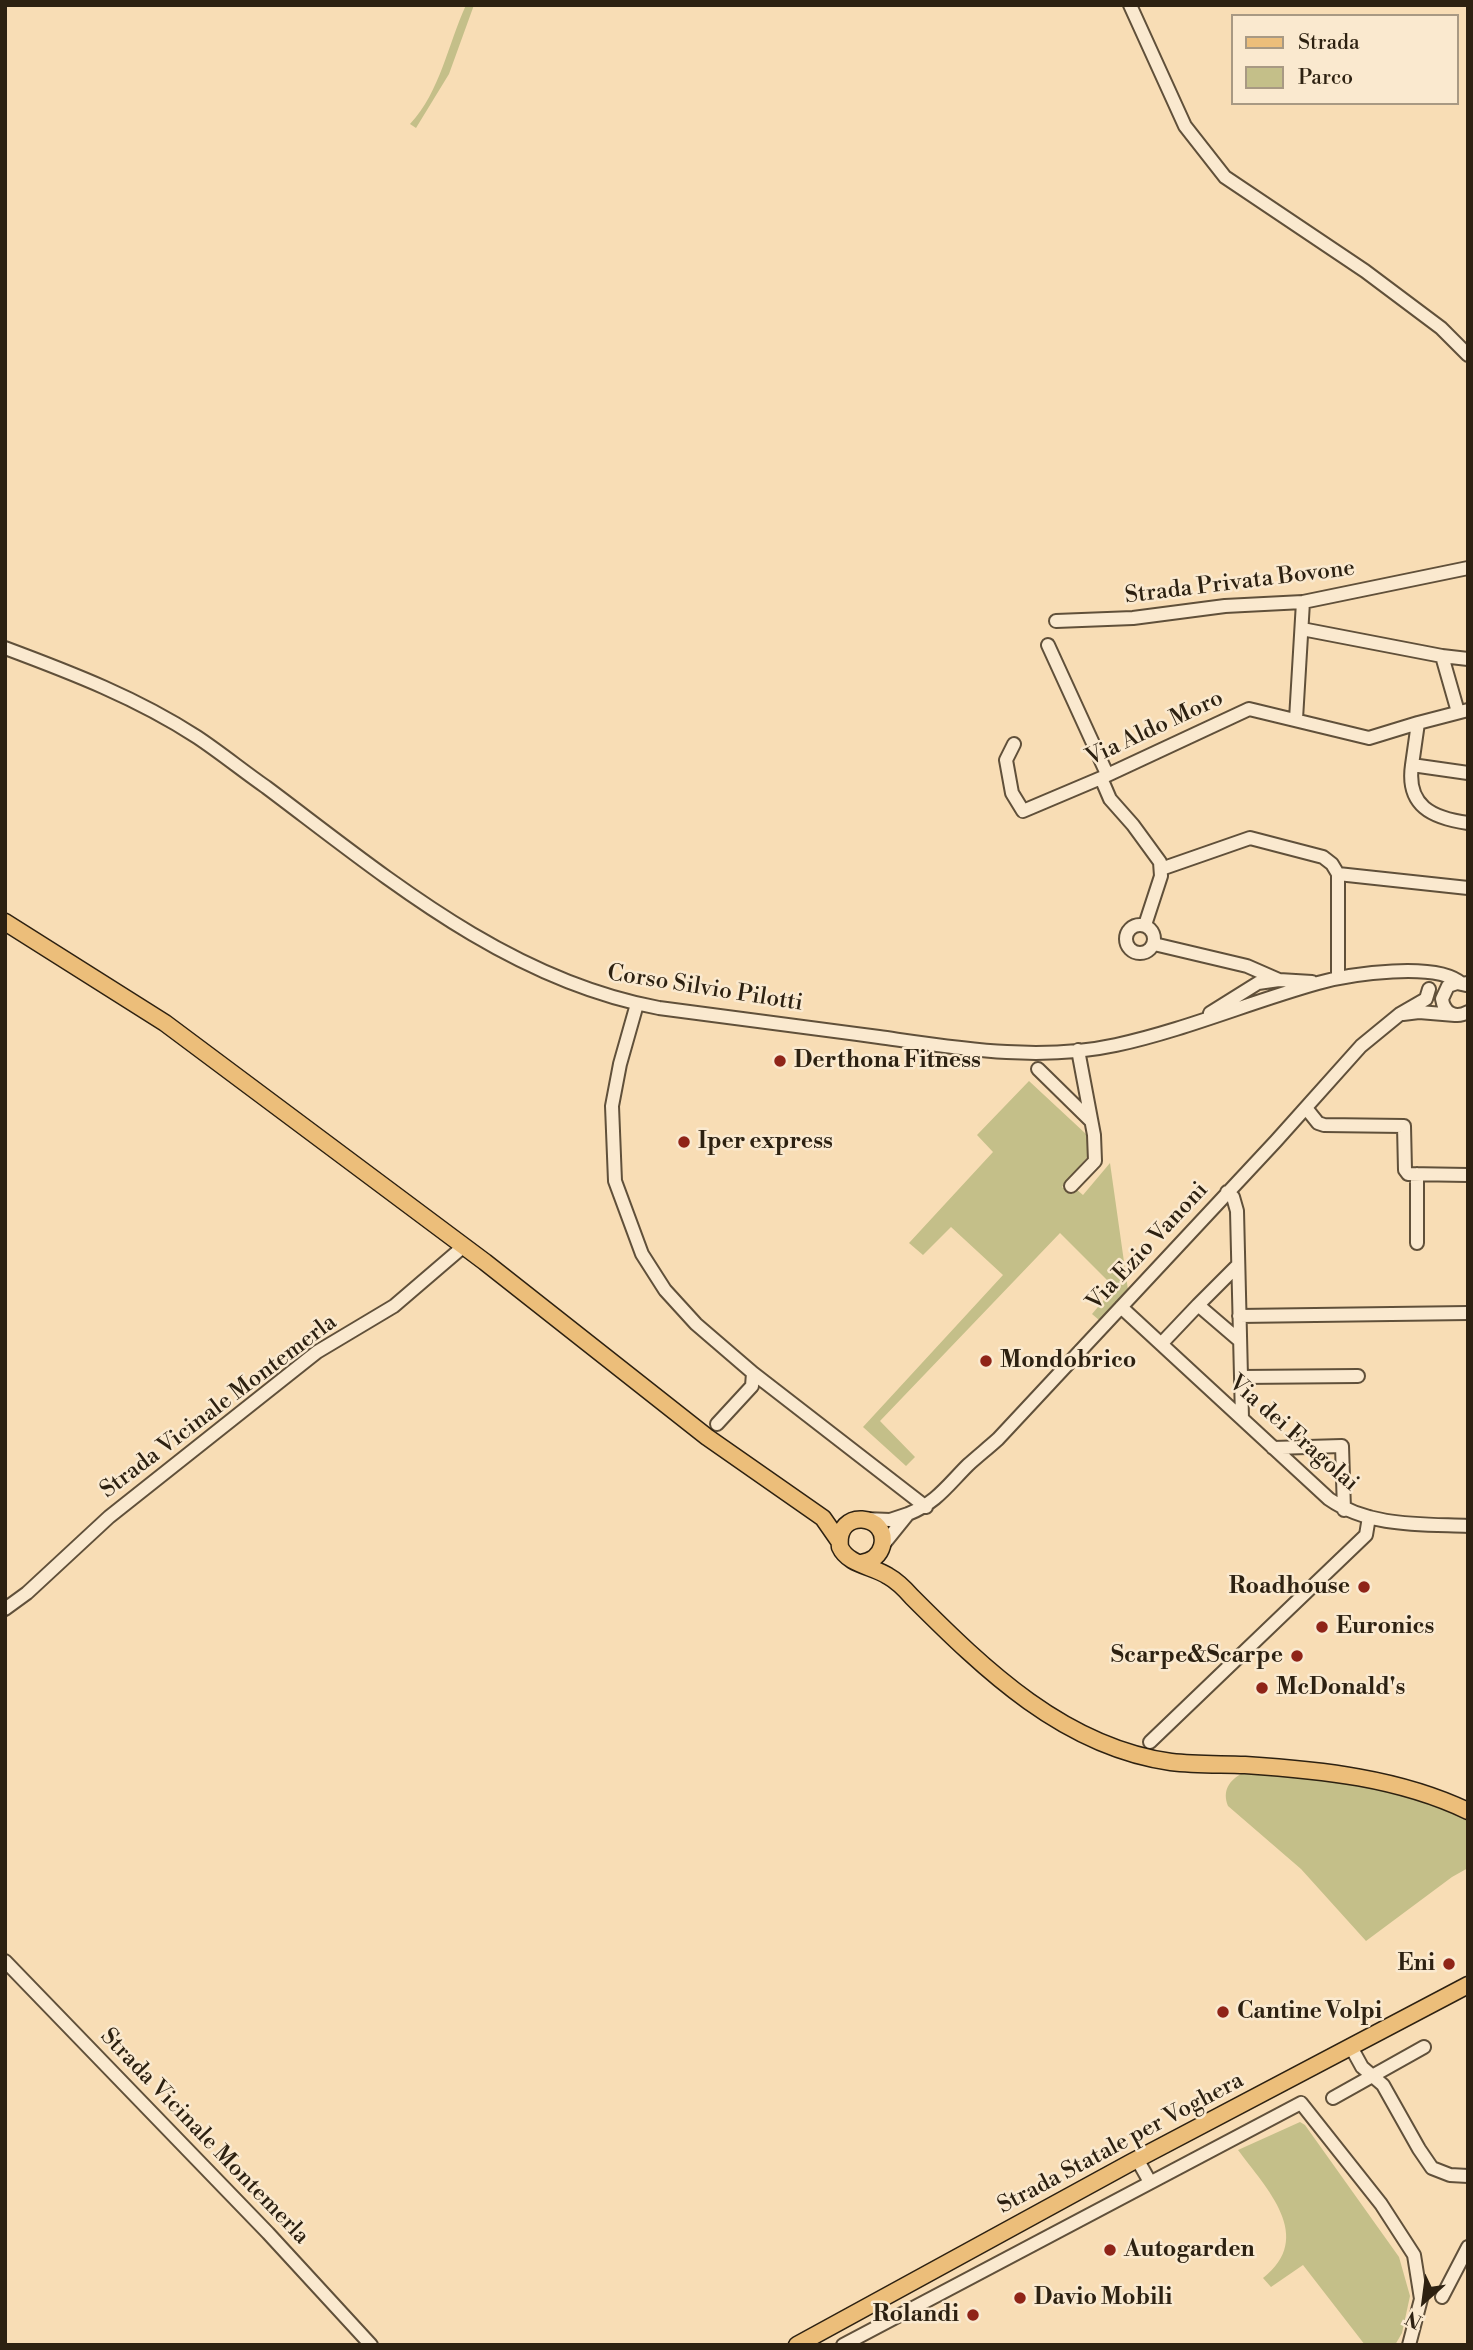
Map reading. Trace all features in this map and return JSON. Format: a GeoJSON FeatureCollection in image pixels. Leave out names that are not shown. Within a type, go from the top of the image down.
{"type":"FeatureCollection","features":[{"type":"Feature","properties":{"kind":"main road"},"geometry":{"type":"LineString","coordinates":[[5,922],[165,1023],[464,1246],[707,1437],[823,1518],[847,1557],[890,1577],[969,1654],[1062,1724],[1094,1740],[1132,1753],[1172,1762],[1332,1772],[1419,1793],[1468,1811]]}},
{"type":"Feature","properties":{"kind":"main road"},"geometry":{"type":"LineString","coordinates":[[800,1501],[824,1511],[871,1521],[881,1531],[887,1560],[901,1586]]}},
{"type":"Feature","properties":{"kind":"main road"},"geometry":{"type":"LineString","coordinates":[[839,1541],[846,1525],[861,1519]]}},
{"type":"Feature","properties":{"kind":"main road"},"geometry":{"type":"LineString","coordinates":[[861,1563],[875,1558],[883,1545]]}},
{"type":"Feature","properties":{"kind":"main road","name":"Strada Statale per Voghera"},"geometry":{"type":"LineString","coordinates":[[796,2345],[1137,2159],[1468,1985]]}},
{"type":"Feature","properties":{"kind":"street"},"geometry":{"type":"LineString","coordinates":[[1130,5],[1185,126],[1225,177],[1365,271],[1441,328],[1468,355]]}},
{"type":"Feature","properties":{"kind":"street","name":"Strada Privata Bovone"},"geometry":{"type":"LineString","coordinates":[[1056,621],[1133,618],[1225,606],[1303,602],[1468,568]]}},
{"type":"Feature","properties":{"kind":"street"},"geometry":{"type":"LineString","coordinates":[[1296,719],[1303,602]]}},
{"type":"Feature","properties":{"kind":"street"},"geometry":{"type":"LineString","coordinates":[[1302,629],[1468,659]]}},
{"type":"Feature","properties":{"kind":"street"},"geometry":{"type":"LineString","coordinates":[[1048,645],[1104,776],[1110,799],[1154,852],[1161,869],[1145,925]]}},
{"type":"Feature","properties":{"kind":"street","name":"Corso Silvio Pilotti"},"geometry":{"type":"LineString","coordinates":[[5,648],[87,679],[148,707],[198,738],[427,906],[494,947],[560,980],[636,1004],[970,1049],[1051,1054],[1115,1045],[1264,1001],[1318,982],[1366,973],[1435,973],[1455,977],[1466,985]]}},
{"type":"Feature","properties":{"kind":"street","name":"Via Aldo Moro"},"geometry":{"type":"LineString","coordinates":[[1014,744],[1006,760],[1012,793],[1023,811],[1249,709],[1369,738],[1463,711],[1442,656]]}},
{"type":"Feature","properties":{"kind":"street"},"geometry":{"type":"LineString","coordinates":[[1418,723],[1410,777],[1413,793],[1420,805],[1433,814],[1449,820],[1468,822]]}},
{"type":"Feature","properties":{"kind":"street"},"geometry":{"type":"LineString","coordinates":[[1412,765],[1468,773]]}},
{"type":"Feature","properties":{"kind":"street"},"geometry":{"type":"LineString","coordinates":[[1161,869],[1250,838],[1323,857],[1332,864],[1338,874],[1338,978]]}},
{"type":"Feature","properties":{"kind":"street"},"geometry":{"type":"LineString","coordinates":[[1338,874],[1468,888]]}},
{"type":"Feature","properties":{"kind":"street"},"geometry":{"type":"LineString","coordinates":[[1136,925],[1145,925],[1152,931],[1154,944],[1148,951],[1139,953],[1130,949],[1126,940],[1128,931],[1136,925]]}},
{"type":"Feature","properties":{"kind":"street"},"geometry":{"type":"LineString","coordinates":[[1154,944],[1237,964],[1258,970],[1273,981],[1264,1001],[1248,990],[1237,964]]}},
{"type":"Feature","properties":{"kind":"street"},"geometry":{"type":"LineString","coordinates":[[1397,971],[1420,980],[1447,1012],[1468,1020]]}},
{"type":"Feature","properties":{"kind":"street","name":"Corso Silvio Pilotti"},"geometry":{"type":"LineString","coordinates":[[1195,1022],[1258,983],[1318,982]]}},
{"type":"Feature","properties":{"kind":"street","name":"Corso Silvio Pilotti"},"geometry":{"type":"LineString","coordinates":[[1442,1003],[1448,986],[1466,985]]}},
{"type":"Feature","properties":{"kind":"street","name":"Via Ezio Vanoni"},"geometry":{"type":"LineString","coordinates":[[861,1519],[890,1520],[926,1507],[941,1495],[998,1439],[1361,1046],[1400,1014],[1426,999],[1429,989]]}},
{"type":"Feature","properties":{"kind":"street"},"geometry":{"type":"LineString","coordinates":[[636,1004],[612,1107],[615,1181],[642,1254],[665,1290],[696,1324],[753,1373],[926,1507]]}},
{"type":"Feature","properties":{"kind":"street"},"geometry":{"type":"LineString","coordinates":[[1400,1014],[1419,1012],[1445,1016],[1468,1012]]}},
{"type":"Feature","properties":{"kind":"street"},"geometry":{"type":"LineString","coordinates":[[1071,1186],[1095,1161],[1094,1135],[1079,1050]]}},
{"type":"Feature","properties":{"kind":"street"},"geometry":{"type":"LineString","coordinates":[[1038,1069],[1091,1121]]}},
{"type":"Feature","properties":{"kind":"street"},"geometry":{"type":"LineString","coordinates":[[1306,1108],[1318,1123],[1325,1125],[1404,1126],[1405,1170],[1408,1174],[1468,1175]]}},
{"type":"Feature","properties":{"kind":"street"},"geometry":{"type":"LineString","coordinates":[[1417,1174],[1417,1243]]}},
{"type":"Feature","properties":{"kind":"street"},"geometry":{"type":"LineString","coordinates":[[1227,1192],[1233,1197],[1237,1211],[1242,1418]]}},
{"type":"Feature","properties":{"kind":"street","name":"Strada Vicinale Montemerla"},"geometry":{"type":"LineString","coordinates":[[5,1609],[27,1594],[109,1517],[306,1360],[394,1306],[464,1246]]}},
{"type":"Feature","properties":{"kind":"street"},"geometry":{"type":"LineString","coordinates":[[1161,1344],[1238,1265]]}},
{"type":"Feature","properties":{"kind":"street"},"geometry":{"type":"LineString","coordinates":[[1198,1305],[1240,1341]]}},
{"type":"Feature","properties":{"kind":"street","name":"Via dei Fragolai"},"geometry":{"type":"LineString","coordinates":[[1121,1307],[1344,1510],[1401,1523],[1468,1526]]}},
{"type":"Feature","properties":{"kind":"street"},"geometry":{"type":"LineString","coordinates":[[1239,1316],[1468,1313]]}},
{"type":"Feature","properties":{"kind":"street"},"geometry":{"type":"LineString","coordinates":[[717,1424],[752,1386],[753,1373]]}},
{"type":"Feature","properties":{"kind":"street"},"geometry":{"type":"LineString","coordinates":[[1241,1377],[1358,1376]]}},
{"type":"Feature","properties":{"kind":"street"},"geometry":{"type":"LineString","coordinates":[[1273,1448],[1342,1446],[1344,1510]]}},
{"type":"Feature","properties":{"kind":"street"},"geometry":{"type":"LineString","coordinates":[[883,1545],[908,1514]]}},
{"type":"Feature","properties":{"kind":"street"},"geometry":{"type":"LineString","coordinates":[[1150,1742],[1366,1535],[1369,1517]]}},
{"type":"Feature","properties":{"kind":"street","name":"Strada Vicinale Montemerla"},"geometry":{"type":"LineString","coordinates":[[5,1961],[268,2233],[371,2345]]}},
{"type":"Feature","properties":{"kind":"street"},"geometry":{"type":"LineString","coordinates":[[1350,2047],[1362,2067],[1383,2085],[1432,2168],[1450,2175],[1468,2176]]}},
{"type":"Feature","properties":{"kind":"street"},"geometry":{"type":"LineString","coordinates":[[1333,2098],[1424,2047]]}},
{"type":"Feature","properties":{"kind":"street"},"geometry":{"type":"LineString","coordinates":[[843,2345],[1301,2103],[1381,2204],[1414,2255],[1421,2299],[1409,2345]]}},
{"type":"Feature","properties":{"kind":"street"},"geometry":{"type":"LineString","coordinates":[[1137,2159],[1150,2182]]}},
{"type":"Feature","properties":{"kind":"street"},"geometry":{"type":"LineString","coordinates":[[1442,2297],[1467,2251]]}},
{"type":"Feature","properties":{"kind":"green space"},"geometry":{"type":"Polygon","coordinates":[[[466,5],[474,5],[449,74],[416,128],[410,124],[436,83],[466,5]]]}},
{"type":"Feature","properties":{"kind":"green space"},"geometry":{"type":"Polygon","coordinates":[[[1029,1081],[1086,1134],[1089,1155],[1062,1187],[1072,1194],[1076,1189],[1083,1195],[1110,1163],[1128,1290],[1099,1320],[1092,1314],[1109,1294],[1108,1281],[1060,1233],[880,1421],[915,1457],[906,1466],[863,1427],[1003,1275],[951,1227],[923,1255],[909,1243],[993,1152],[977,1135],[1029,1081]]]}},
{"type":"Feature","properties":{"kind":"green space"},"geometry":{"type":"Polygon","coordinates":[[[1243,1773],[1358,1784],[1440,1808],[1468,1820],[1468,1868],[1366,1941],[1301,1869],[1228,1806],[1228,1786],[1243,1773]]]}},
{"type":"Feature","properties":{"kind":"green space"},"geometry":{"type":"Polygon","coordinates":[[[1300,2122],[1305,2125],[1399,2257],[1410,2296],[1402,2333],[1395,2345],[1365,2345],[1303,2265],[1271,2287],[1263,2278],[1278,2262],[1285,2246],[1286,2230],[1272,2196],[1238,2150],[1300,2122]]]}},
{"type":"Feature","properties":{"kind":"place","name":"Derthona Fitness"},"geometry":{"type":"Point","coordinates":[780,1061]}},
{"type":"Feature","properties":{"kind":"place","name":"Iper express"},"geometry":{"type":"Point","coordinates":[684,1142]}},
{"type":"Feature","properties":{"kind":"place","name":"Mondobrico"},"geometry":{"type":"Point","coordinates":[986,1361]}},
{"type":"Feature","properties":{"kind":"place","name":"Roadhouse"},"geometry":{"type":"Point","coordinates":[1364,1587]}},
{"type":"Feature","properties":{"kind":"place","name":"Euronics"},"geometry":{"type":"Point","coordinates":[1322,1627]}},
{"type":"Feature","properties":{"kind":"place","name":"Scarpe&Scarpe"},"geometry":{"type":"Point","coordinates":[1297,1656]}},
{"type":"Feature","properties":{"kind":"place","name":"McDonald's"},"geometry":{"type":"Point","coordinates":[1262,1688]}},
{"type":"Feature","properties":{"kind":"place","name":"Eni"},"geometry":{"type":"Point","coordinates":[1449,1964]}},
{"type":"Feature","properties":{"kind":"place","name":"Cantine Volpi"},"geometry":{"type":"Point","coordinates":[1223,2012]}},
{"type":"Feature","properties":{"kind":"place","name":"Autogarden"},"geometry":{"type":"Point","coordinates":[1110,2250]}},
{"type":"Feature","properties":{"kind":"place","name":"Davio Mobili"},"geometry":{"type":"Point","coordinates":[1020,2298]}},
{"type":"Feature","properties":{"kind":"place","name":"Rolandi"},"geometry":{"type":"Point","coordinates":[973,2315]}}]}
